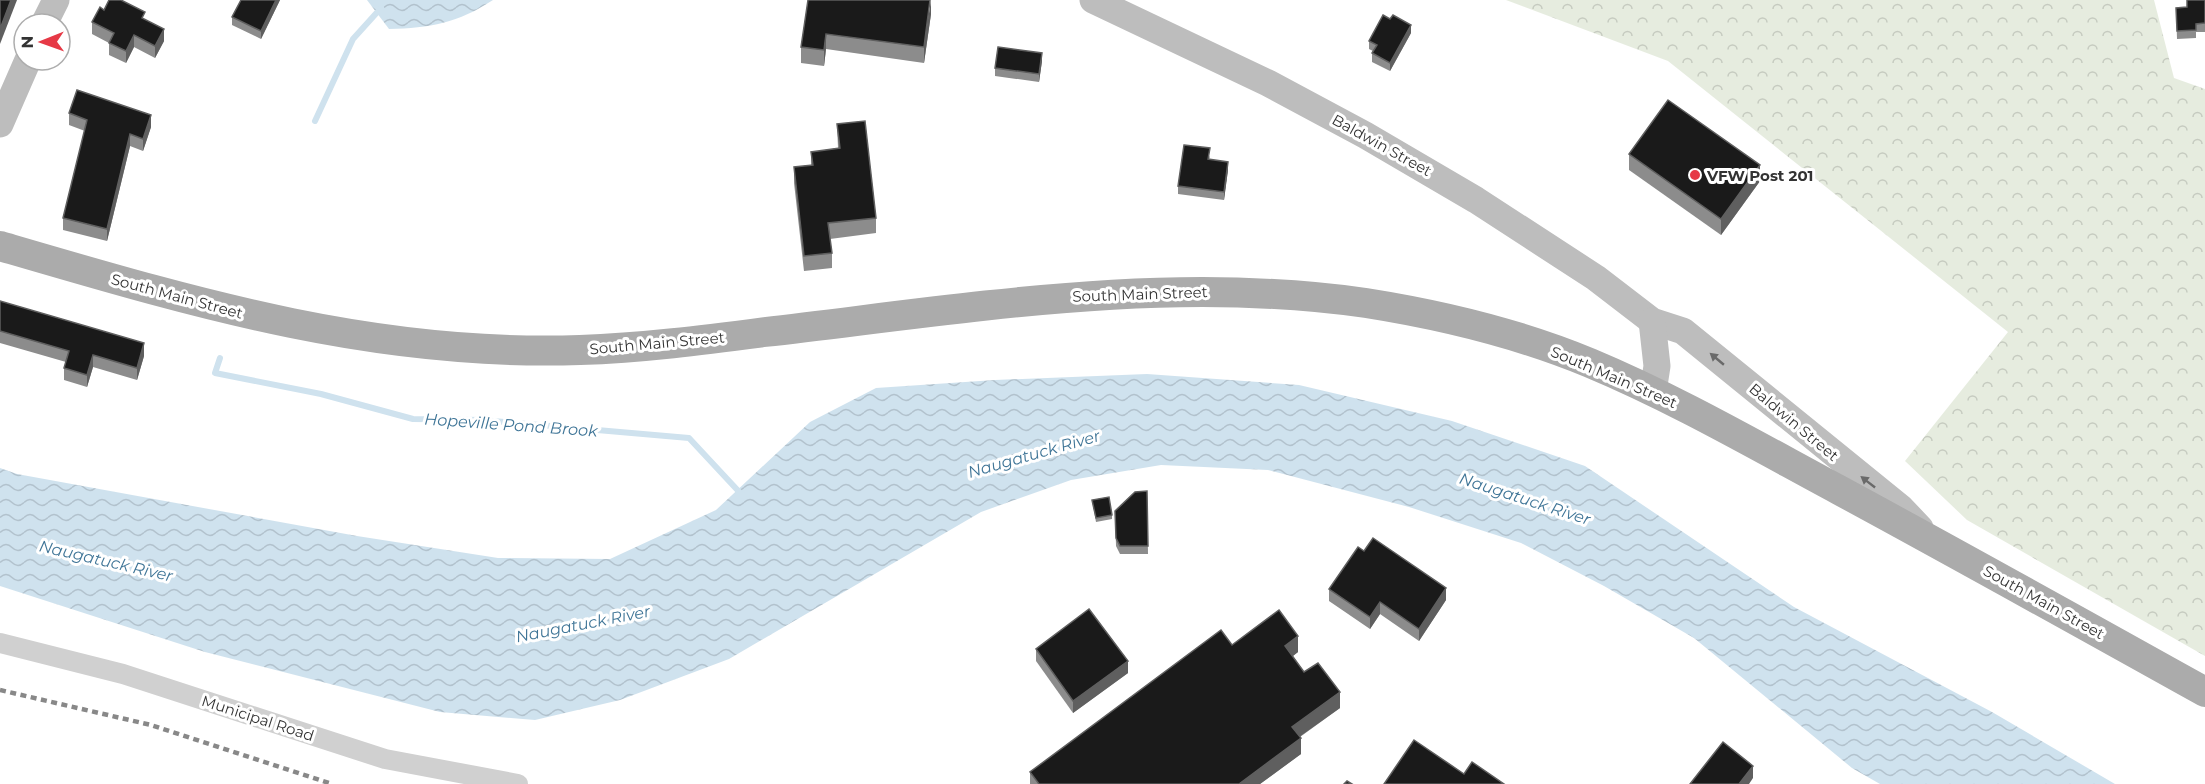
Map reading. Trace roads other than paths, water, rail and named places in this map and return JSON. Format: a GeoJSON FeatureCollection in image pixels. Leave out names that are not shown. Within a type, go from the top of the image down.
{"type":"FeatureCollection","features":[{"type":"Feature","properties":{"kind":"main road","name":"Baldwin Street"},"geometry":{"type":"LineString","coordinates":[[1093,0],[1268,83],[1408,159],[1596,278],[1652,321],[1676,327],[1689,335],[1901,508],[1925,537]]}},
{"type":"Feature","properties":{"kind":"main road"},"geometry":{"type":"LineString","coordinates":[[0,124],[23,72]]}},
{"type":"Feature","properties":{"kind":"main road","name":"South Main Street"},"geometry":{"type":"LineString","coordinates":[[0,246],[138,286],[296,325],[388,342],[462,349],[554,351],[640,347],[1087,295],[1201,292],[1312,297],[1411,311],[1486,329],[1568,355],[1653,392],[1741,436],[2205,692]]}},
{"type":"Feature","properties":{"kind":"main road"},"geometry":{"type":"LineString","coordinates":[[1652,321],[1657,366],[1653,392]]}},
{"type":"Feature","properties":{"kind":"street","name":"Municipal Road"},"geometry":{"type":"LineString","coordinates":[[0,643],[123,674],[385,759],[518,784]]}},
{"type":"Feature","properties":{"kind":"water"},"geometry":{"type":"Polygon","coordinates":[[[367,0],[493,0],[468,14],[443,23],[389,29],[367,0]]]}},
{"type":"Feature","properties":{"kind":"water","name":"Naugatuck River"},"geometry":{"type":"Polygon","coordinates":[[[1147,374],[1299,385],[1452,421],[1585,466],[1794,607],[1992,712],[2115,784],[1880,784],[1852,768],[1694,638],[1604,586],[1521,543],[1409,507],[1268,470],[1161,465],[1071,480],[981,512],[729,659],[620,700],[535,720],[440,712],[205,652],[0,586],[0,468],[17,474],[357,536],[498,558],[610,559],[716,510],[810,422],[876,388],[995,380],[1147,374]]]}},
{"type":"Feature","properties":{"kind":"waterway","name":"Hopeville Pond Brook"},"geometry":{"type":"LineString","coordinates":[[315,121],[353,39],[381,8]]}},
{"type":"Feature","properties":{"kind":"waterway","name":"Hopeville Pond Brook"},"geometry":{"type":"LineString","coordinates":[[220,358],[215,373],[321,394],[413,419],[482,420],[689,438],[743,496]]}},
{"type":"Feature","properties":{"kind":"railway"},"geometry":{"type":"LineString","coordinates":[[0,690],[151,725],[332,784]]}},
{"type":"Feature","properties":{"kind":"place","name":"VFW Post 201"},"geometry":{"type":"Point","coordinates":[1695,175]}}]}
